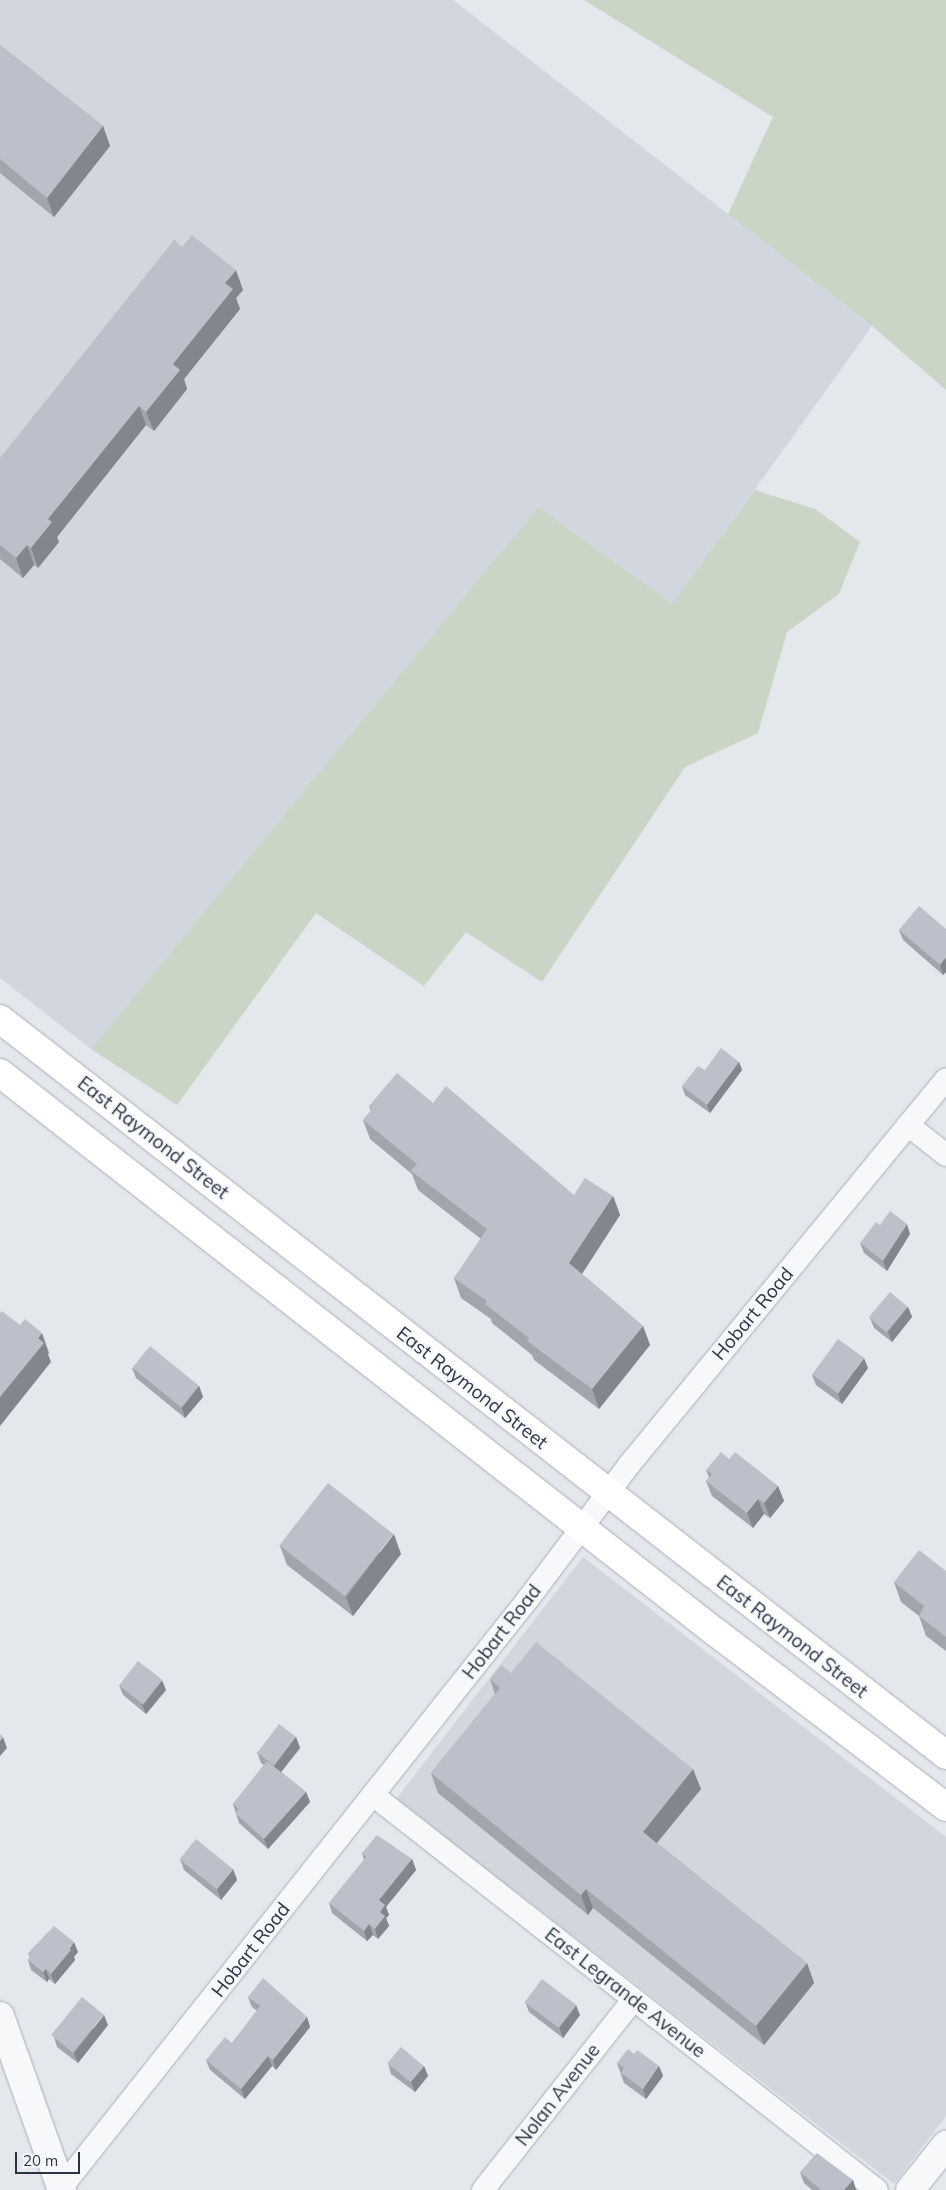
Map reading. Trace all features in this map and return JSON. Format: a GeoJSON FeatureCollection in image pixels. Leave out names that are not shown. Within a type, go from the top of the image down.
{"type":"FeatureCollection","features":[{"type":"Feature","properties":{"kind":"main road","name":"East Raymond Street"},"geometry":{"type":"LineString","coordinates":[[0,1019],[608,1495],[946,1755]]}},
{"type":"Feature","properties":{"kind":"main road"},"geometry":{"type":"LineString","coordinates":[[0,1073],[583,1528],[946,1807]]}},
{"type":"Feature","properties":{"kind":"street","name":"Hobart Road"},"geometry":{"type":"LineString","coordinates":[[61,2189],[373,1796],[583,1528],[635,1458],[946,1079]]}},
{"type":"Feature","properties":{"kind":"street"},"geometry":{"type":"LineString","coordinates":[[908,1126],[946,1155]]}},
{"type":"Feature","properties":{"kind":"street","name":"East Legrande Avenue"},"geometry":{"type":"LineString","coordinates":[[373,1796],[877,2190]]}},
{"type":"Feature","properties":{"kind":"street","name":"Nolan Avenue"},"geometry":{"type":"LineString","coordinates":[[483,2190],[633,2000]]}},
{"type":"Feature","properties":{"kind":"street"},"geometry":{"type":"LineString","coordinates":[[0,2016],[61,2189]]}},
{"type":"Feature","properties":{"kind":"street"},"geometry":{"type":"LineString","coordinates":[[910,2190],[946,2145]]}},
{"type":"Feature","properties":{"kind":"shaded area"},"geometry":{"type":"Polygon","coordinates":[[[0,0],[453,0],[872,326],[672,605],[538,507],[91,1049],[0,978],[0,0]]]}},
{"type":"Feature","properties":{"kind":"shaded area"},"geometry":{"type":"Polygon","coordinates":[[[583,1557],[946,1837],[946,2116],[894,2184],[396,1799],[583,1557]]]}},
{"type":"Feature","properties":{"kind":"green space"},"geometry":{"type":"Polygon","coordinates":[[[584,0],[946,0],[946,390],[872,326],[728,214],[773,117],[584,0]]]}},
{"type":"Feature","properties":{"kind":"green space"},"geometry":{"type":"Polygon","coordinates":[[[755,490],[815,509],[860,542],[839,594],[787,632],[758,733],[685,767],[542,982],[466,932],[424,986],[316,913],[177,1105],[91,1049],[538,507],[672,604],[755,490]]]}},
{"type":"Feature","properties":{"kind":"building"},"geometry":{"type":"Polygon","coordinates":[[[0,45],[103,126],[47,198],[0,159],[0,45]]]}},
{"type":"Feature","properties":{"kind":"building"},"geometry":{"type":"Polygon","coordinates":[[[192,235],[236,270],[225,283],[233,289],[173,364],[180,370],[146,412],[139,406],[48,519],[52,522],[31,548],[27,545],[16,558],[0,545],[0,458],[174,240],[182,247],[192,235]]]}},
{"type":"Feature","properties":{"kind":"building"},"geometry":{"type":"Polygon","coordinates":[[[919,906],[946,929],[946,957],[940,965],[899,930],[919,906]]]}},
{"type":"Feature","properties":{"kind":"building"},"geometry":{"type":"Polygon","coordinates":[[[721,1048],[739,1062],[707,1105],[682,1086],[698,1066],[705,1070],[721,1048]]]}},
{"type":"Feature","properties":{"kind":"building"},"geometry":{"type":"Polygon","coordinates":[[[397,1073],[433,1103],[446,1086],[574,1195],[585,1178],[613,1196],[569,1263],[643,1326],[592,1389],[527,1341],[529,1338],[485,1304],[487,1301],[454,1278],[487,1229],[411,1171],[417,1164],[363,1120],[372,1109],[369,1106],[397,1073]]]}},
{"type":"Feature","properties":{"kind":"building"},"geometry":{"type":"Polygon","coordinates":[[[890,1211],[907,1224],[883,1261],[860,1243],[876,1222],[880,1225],[890,1211]]]}},
{"type":"Feature","properties":{"kind":"building"},"geometry":{"type":"Polygon","coordinates":[[[890,1292],[908,1307],[886,1332],[869,1317],[890,1292]]]}},
{"type":"Feature","properties":{"kind":"building"},"geometry":{"type":"Polygon","coordinates":[[[2,1311],[20,1325],[25,1319],[42,1333],[38,1338],[44,1343],[0,1397],[0,1313],[2,1311]]]}},
{"type":"Feature","properties":{"kind":"building"},"geometry":{"type":"Polygon","coordinates":[[[838,1339],[864,1358],[838,1393],[812,1375],[838,1339]]]}},
{"type":"Feature","properties":{"kind":"building"},"geometry":{"type":"Polygon","coordinates":[[[150,1346],[199,1386],[181,1407],[132,1368],[150,1346]]]}},
{"type":"Feature","properties":{"kind":"building"},"geometry":{"type":"Polygon","coordinates":[[[721,1452],[729,1459],[735,1452],[778,1486],[764,1503],[758,1499],[747,1513],[706,1481],[712,1474],[706,1470],[721,1452]]]}},
{"type":"Feature","properties":{"kind":"building"},"geometry":{"type":"Polygon","coordinates":[[[328,1483],[393,1534],[345,1596],[279,1545],[328,1483]]]}},
{"type":"Feature","properties":{"kind":"building"},"geometry":{"type":"Polygon","coordinates":[[[919,1550],[946,1571],[946,1637],[919,1616],[924,1606],[894,1582],[919,1550]]]}},
{"type":"Feature","properties":{"kind":"building"},"geometry":{"type":"Polygon","coordinates":[[[536,1642],[693,1769],[643,1832],[807,1963],[756,2026],[586,1889],[581,1895],[431,1773],[500,1688],[490,1679],[501,1665],[511,1673],[536,1642]]]}},
{"type":"Feature","properties":{"kind":"building"},"geometry":{"type":"Polygon","coordinates":[[[138,1661],[162,1680],[143,1705],[119,1685],[138,1661]]]}},
{"type":"Feature","properties":{"kind":"building"},"geometry":{"type":"Polygon","coordinates":[[[279,1724],[296,1737],[274,1765],[257,1753],[279,1724]]]}},
{"type":"Feature","properties":{"kind":"building"},"geometry":{"type":"Polygon","coordinates":[[[267,1761],[306,1792],[264,1839],[235,1813],[239,1809],[233,1804],[267,1761]]]}},
{"type":"Feature","properties":{"kind":"building"},"geometry":{"type":"Polygon","coordinates":[[[377,1835],[412,1859],[379,1900],[385,1905],[380,1912],[385,1916],[375,1929],[369,1924],[364,1931],[329,1903],[366,1857],[362,1853],[377,1835]]]}},
{"type":"Feature","properties":{"kind":"building"},"geometry":{"type":"Polygon","coordinates":[[[196,1839],[233,1869],[217,1889],[180,1859],[196,1839]]]}},
{"type":"Feature","properties":{"kind":"building"},"geometry":{"type":"Polygon","coordinates":[[[54,1926],[74,1942],[69,1948],[71,1950],[51,1974],[46,1969],[43,1972],[28,1960],[31,1956],[28,1953],[54,1926]]]}},
{"type":"Feature","properties":{"kind":"building"},"geometry":{"type":"Polygon","coordinates":[[[263,1978],[307,2017],[273,2060],[268,2056],[241,2089],[206,2060],[225,2037],[232,2043],[260,2006],[248,1997],[263,1978]]]}},
{"type":"Feature","properties":{"kind":"building"},"geometry":{"type":"Polygon","coordinates":[[[542,1979],[576,2005],[559,2028],[525,2002],[542,1979]]]}},
{"type":"Feature","properties":{"kind":"building"},"geometry":{"type":"Polygon","coordinates":[[[82,1997],[104,2015],[73,2053],[51,2035],[82,1997]]]}},
{"type":"Feature","properties":{"kind":"building"},"geometry":{"type":"Polygon","coordinates":[[[401,2047],[424,2066],[410,2082],[388,2063],[401,2047]]]}},
{"type":"Feature","properties":{"kind":"building"},"geometry":{"type":"Polygon","coordinates":[[[628,2049],[634,2054],[637,2050],[659,2066],[643,2089],[621,2073],[624,2068],[617,2063],[628,2049]]]}},
{"type":"Feature","properties":{"kind":"building"},"geometry":{"type":"Polygon","coordinates":[[[817,2153],[853,2180],[844,2190],[821,2190],[800,2172],[817,2153]]]}}]}
